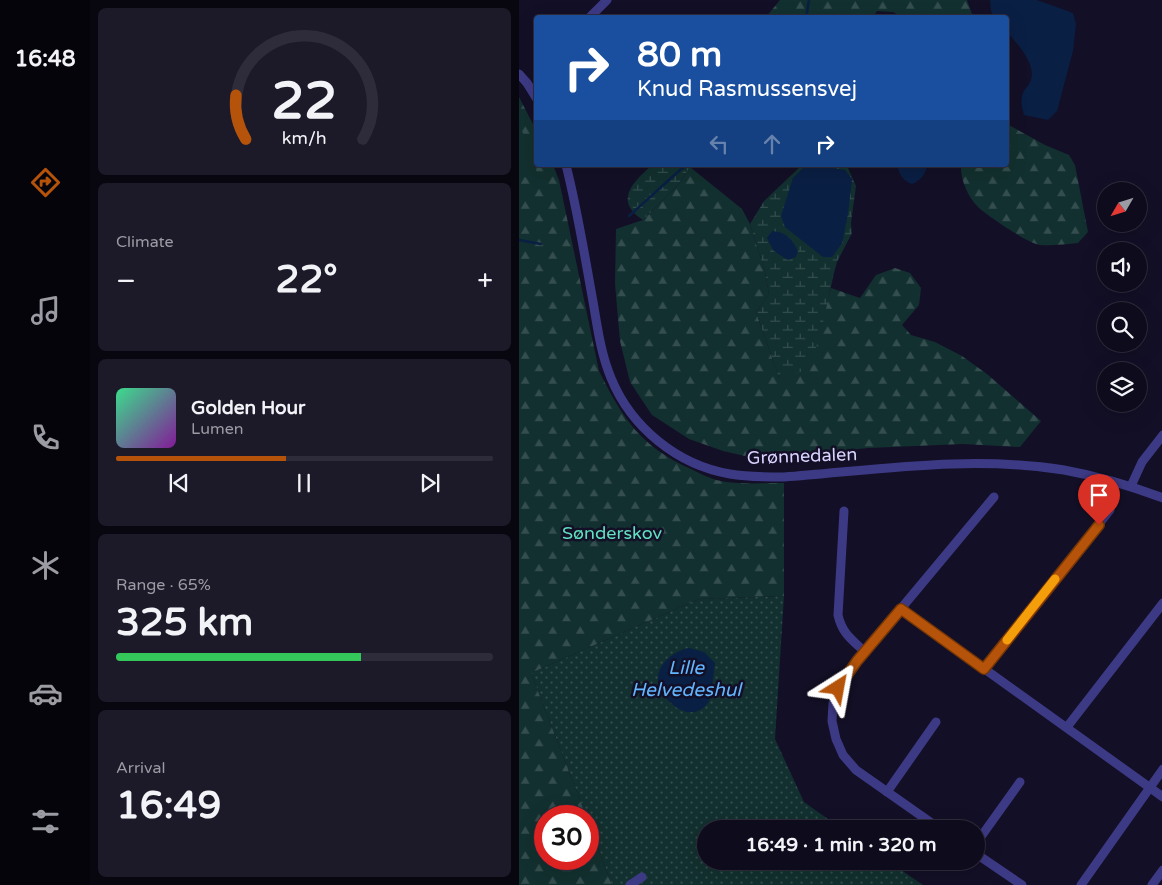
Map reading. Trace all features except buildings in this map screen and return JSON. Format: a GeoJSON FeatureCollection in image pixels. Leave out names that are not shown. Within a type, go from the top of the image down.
{"type":"FeatureCollection","features":[{"type":"Feature","properties":{"kind":"street"},"geometry":{"type":"LineString","coordinates":[[592,15],[607,0]]}},
{"type":"Feature","properties":{"kind":"street"},"geometry":{"type":"LineString","coordinates":[[519,74],[534,94]]}},
{"type":"Feature","properties":{"kind":"street","name":"Grønnedalen"},"geometry":{"type":"LineString","coordinates":[[567,167],[573,192],[601,345],[611,377],[622,401],[636,420],[665,447],[688,460],[730,474],[759,477],[784,477],[946,464],[993,464],[1065,470],[1131,486],[1162,498]]}},
{"type":"Feature","properties":{"kind":"street"},"geometry":{"type":"LineString","coordinates":[[1131,486],[1142,462],[1162,435]]}},
{"type":"Feature","properties":{"kind":"street"},"geometry":{"type":"LineString","coordinates":[[927,820],[856,770],[843,755],[836,739],[832,721],[833,703],[838,688],[865,652],[994,497]]}},
{"type":"Feature","properties":{"kind":"street"},"geometry":{"type":"LineString","coordinates":[[984,669],[1110,510]]}},
{"type":"Feature","properties":{"kind":"street"},"geometry":{"type":"LineString","coordinates":[[844,511],[838,615],[840,626],[865,652]]}},
{"type":"Feature","properties":{"kind":"street"},"geometry":{"type":"LineString","coordinates":[[1067,727],[1162,603]]}},
{"type":"Feature","properties":{"kind":"street"},"geometry":{"type":"LineString","coordinates":[[901,609],[1162,797]]}},
{"type":"Feature","properties":{"kind":"street"},"geometry":{"type":"LineString","coordinates":[[887,792],[936,722]]}},
{"type":"Feature","properties":{"kind":"street"},"geometry":{"type":"LineString","coordinates":[[1081,885],[1162,769]]}},
{"type":"Feature","properties":{"kind":"street"},"geometry":{"type":"LineString","coordinates":[[985,831],[1020,782]]}},
{"type":"Feature","properties":{"kind":"street"},"geometry":{"type":"LineString","coordinates":[[985,860],[1022,885]]}},
{"type":"Feature","properties":{"kind":"street"},"geometry":{"type":"LineString","coordinates":[[1152,885],[1162,870]]}},
{"type":"Feature","properties":{"kind":"street"},"geometry":{"type":"LineString","coordinates":[[630,885],[642,876]]}},
{"type":"Feature","properties":{"kind":"green space"},"geometry":{"type":"Polygon","coordinates":[[[780,0],[967,0],[972,15],[899,15],[893,12],[877,11],[874,15],[768,15],[780,0]]]}},
{"type":"Feature","properties":{"kind":"green space","name":"Sønderskov"},"geometry":{"type":"Polygon","coordinates":[[[519,97],[534,126],[534,167],[554,167],[559,180],[599,371],[625,417],[646,441],[658,451],[709,478],[732,483],[784,483],[784,596],[699,599],[531,673],[582,805],[534,805],[534,870],[599,870],[599,850],[612,885],[519,885],[519,97]]]}},
{"type":"Feature","properties":{"kind":"green space"},"geometry":{"type":"Polygon","coordinates":[[[519,125],[534,158],[534,167],[536,167],[535,182],[519,174],[519,125]]]}},
{"type":"Feature","properties":{"kind":"green space"},"geometry":{"type":"Polygon","coordinates":[[[1009,125],[1045,145],[1069,155],[1075,165],[1088,232],[1078,243],[1040,245],[1034,243],[1017,234],[978,207],[965,188],[961,167],[1009,167],[1009,125]]]}},
{"type":"Feature","properties":{"kind":"green space"},"geometry":{"type":"Polygon","coordinates":[[[650,167],[690,167],[678,185],[643,220],[629,206],[628,199],[629,192],[638,178],[650,167]]]}},
{"type":"Feature","properties":{"kind":"green space"},"geometry":{"type":"Polygon","coordinates":[[[690,167],[742,209],[750,224],[765,272],[769,294],[756,312],[779,378],[825,310],[831,288],[860,298],[876,275],[895,268],[910,273],[921,288],[919,305],[902,325],[911,335],[935,342],[962,356],[987,374],[1041,421],[1020,447],[963,444],[868,448],[758,459],[723,451],[689,439],[652,415],[630,382],[620,341],[615,284],[616,229],[643,220],[678,185],[690,167]]]}},
{"type":"Feature","properties":{"kind":"green space"},"geometry":{"type":"Polygon","coordinates":[[[800,167],[848,168],[856,186],[851,223],[852,233],[837,262],[820,336],[813,356],[803,371],[779,378],[756,312],[769,294],[765,272],[750,224],[764,201],[800,167]]]}},
{"type":"Feature","properties":{"kind":"green space"},"geometry":{"type":"Polygon","coordinates":[[[784,596],[775,739],[804,802],[829,820],[697,820],[697,870],[901,870],[923,885],[612,885],[599,850],[599,805],[582,805],[531,673],[699,599],[784,596]]]}},
{"type":"Feature","properties":{"kind":"water"},"geometry":{"type":"Polygon","coordinates":[[[990,0],[1037,0],[1073,13],[1076,24],[1073,51],[1057,111],[1048,120],[1024,115],[1022,104],[1023,92],[1030,83],[1032,75],[1029,62],[1009,34],[1009,15],[993,15],[990,0]]]}},
{"type":"Feature","properties":{"kind":"water"},"geometry":{"type":"Polygon","coordinates":[[[826,167],[845,170],[852,179],[842,243],[832,257],[823,257],[785,227],[781,216],[793,178],[803,168],[826,167]]]}},
{"type":"Feature","properties":{"kind":"water"},"geometry":{"type":"Polygon","coordinates":[[[898,167],[927,167],[922,177],[912,184],[902,177],[898,167]]]}},
{"type":"Feature","properties":{"kind":"water"},"geometry":{"type":"Polygon","coordinates":[[[772,231],[781,233],[791,240],[798,251],[796,257],[788,260],[774,251],[767,238],[772,231]]]}},
{"type":"Feature","properties":{"kind":"water","name":"Lille Helvedeshul"},"geometry":{"type":"Polygon","coordinates":[[[689,648],[704,652],[715,663],[709,701],[696,712],[681,710],[674,706],[663,693],[658,679],[662,666],[671,656],[689,648]]]}},
{"type":"Feature","properties":{"kind":"waterway"},"geometry":{"type":"LineString","coordinates":[[806,15],[809,0]]}},
{"type":"Feature","properties":{"kind":"waterway"},"geometry":{"type":"LineString","coordinates":[[629,216],[685,167]]}},
{"type":"Feature","properties":{"kind":"waterway"},"geometry":{"type":"LineString","coordinates":[[519,240],[541,244]]}},
{"type":"Feature","properties":{"kind":"slow traffic"},"geometry":{"type":"LineString","coordinates":[[1007,640],[1055,579]]}},
{"type":"Feature","properties":{"kind":"route"},"geometry":{"type":"LineString","coordinates":[[838,688],[849,671],[901,609],[984,669],[1099,525]]}}]}
